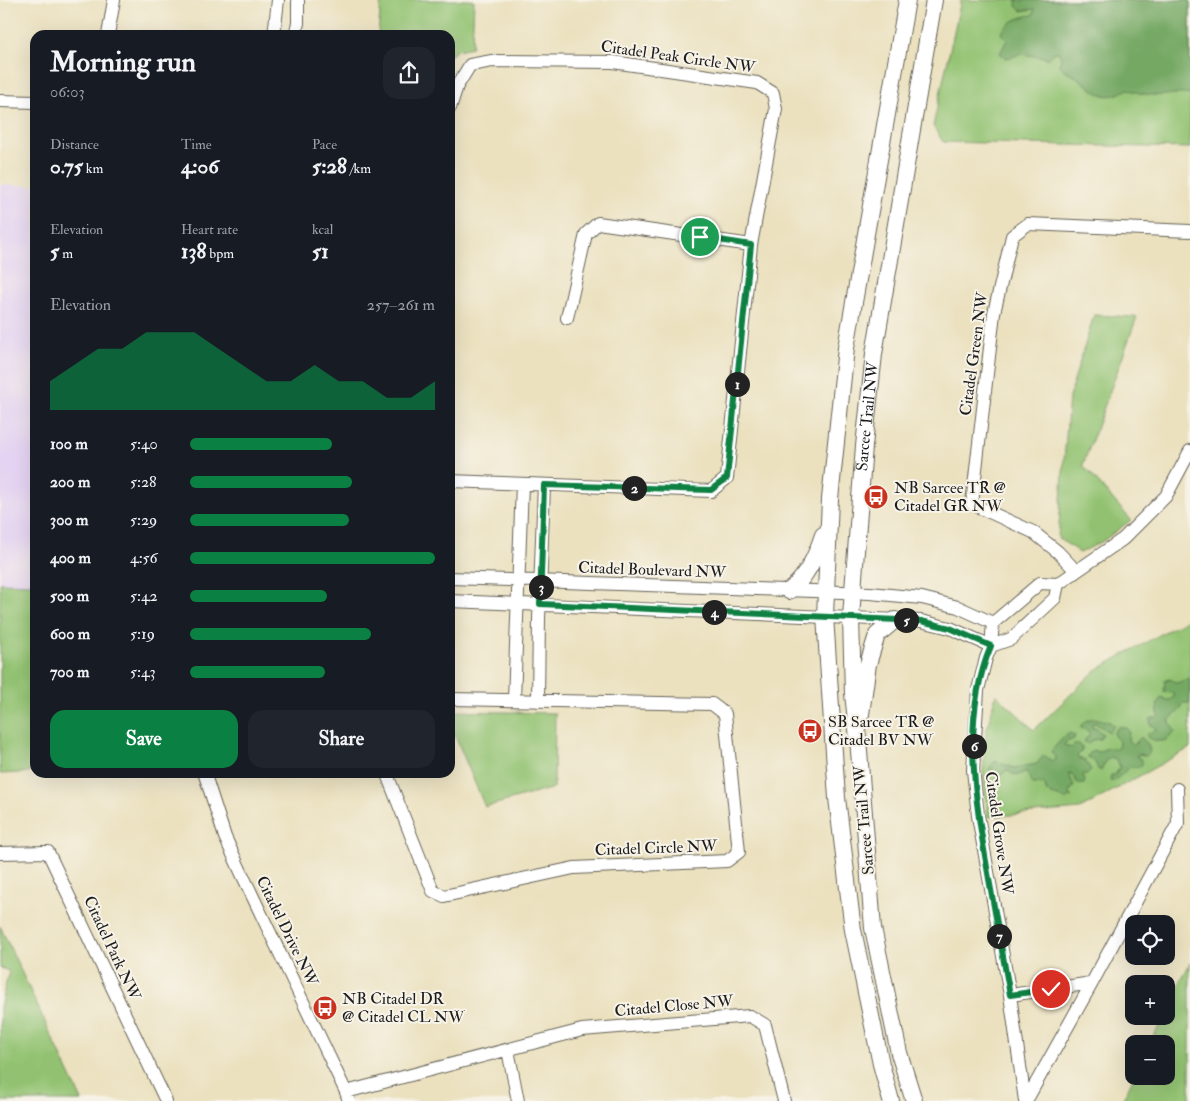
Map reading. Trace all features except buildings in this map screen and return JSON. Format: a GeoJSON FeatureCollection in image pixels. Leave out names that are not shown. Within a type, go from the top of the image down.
{"type":"FeatureCollection","features":[{"type":"Feature","properties":{"kind":"main road","name":"Sarcee Trail NW"},"geometry":{"type":"LineString","coordinates":[[891,1101],[880,1064],[853,930],[836,798],[825,616],[829,516],[846,348],[907,0]]}},
{"type":"Feature","properties":{"kind":"main road","name":"Sarcee Trail NW"},"geometry":{"type":"LineString","coordinates":[[914,1101],[899,1053],[873,928],[853,694],[851,618],[864,446],[874,354],[934,0]]}},
{"type":"Feature","properties":{"kind":"main road"},"geometry":{"type":"LineString","coordinates":[[789,591],[797,584],[816,555],[829,516]]}},
{"type":"Feature","properties":{"kind":"main road"},"geometry":{"type":"LineString","coordinates":[[858,738],[868,664],[877,635],[894,620]]}},
{"type":"Feature","properties":{"kind":"street"},"geometry":{"type":"LineString","coordinates":[[109,30],[114,0]]}},
{"type":"Feature","properties":{"kind":"street"},"geometry":{"type":"LineString","coordinates":[[275,30],[278,0]]}},
{"type":"Feature","properties":{"kind":"street"},"geometry":{"type":"LineString","coordinates":[[296,30],[298,0]]}},
{"type":"Feature","properties":{"kind":"street","name":"Citadel Peak Circle NW"},"geometry":{"type":"LineString","coordinates":[[455,92],[470,65],[492,61],[613,62],[757,83],[773,93],[776,109],[751,245],[727,478],[711,490],[455,481]]}},
{"type":"Feature","properties":{"kind":"street"},"geometry":{"type":"LineString","coordinates":[[0,101],[30,102]]}},
{"type":"Feature","properties":{"kind":"street"},"geometry":{"type":"LineString","coordinates":[[567,318],[586,234],[598,223],[751,245]]}},
{"type":"Feature","properties":{"kind":"street","name":"Citadel Green NW"},"geometry":{"type":"LineString","coordinates":[[1076,571],[1058,552],[1032,532],[972,504],[994,313],[1012,236],[1028,224],[1190,231]]}},
{"type":"Feature","properties":{"kind":"street"},"geometry":{"type":"LineString","coordinates":[[991,646],[993,623],[1040,583],[1058,584],[1123,539],[1166,496],[1190,451]]}},
{"type":"Feature","properties":{"kind":"street"},"geometry":{"type":"LineString","coordinates":[[514,700],[522,484]]}},
{"type":"Feature","properties":{"kind":"street"},"geometry":{"type":"LineString","coordinates":[[538,701],[544,485]]}},
{"type":"Feature","properties":{"kind":"street","name":"Citadel Boulevard NW"},"geometry":{"type":"LineString","coordinates":[[455,578],[853,592]]}},
{"type":"Feature","properties":{"kind":"street"},"geometry":{"type":"LineString","coordinates":[[455,601],[921,621],[950,628],[991,646],[1011,639],[1055,598],[1058,584]]}},
{"type":"Feature","properties":{"kind":"street"},"geometry":{"type":"LineString","coordinates":[[853,592],[922,598],[958,607],[993,623]]}},
{"type":"Feature","properties":{"kind":"street","name":"Citadel Grove NW"},"geometry":{"type":"LineString","coordinates":[[991,646],[978,690],[973,770],[978,816],[1010,995],[1025,1101]]}},
{"type":"Feature","properties":{"kind":"street","name":"Citadel Circle NW"},"geometry":{"type":"LineString","coordinates":[[388,778],[432,891],[444,896],[574,868],[727,861],[739,852],[725,714],[712,704],[455,699]]}},
{"type":"Feature","properties":{"kind":"street","name":"Citadel Drive NW"},"geometry":{"type":"LineString","coordinates":[[206,778],[225,838],[347,1096]]}},
{"type":"Feature","properties":{"kind":"street","name":"Citadel Grove NW"},"geometry":{"type":"LineString","coordinates":[[1025,1101],[1092,983],[1178,823],[1177,789]]}},
{"type":"Feature","properties":{"kind":"street","name":"Citadel Park NW"},"geometry":{"type":"LineString","coordinates":[[0,853],[48,852],[166,1101]]}},
{"type":"Feature","properties":{"kind":"street"},"geometry":{"type":"LineString","coordinates":[[1010,995],[1092,983]]}},
{"type":"Feature","properties":{"kind":"street","name":"Citadel Close NW"},"geometry":{"type":"LineString","coordinates":[[347,1096],[582,1030],[750,1016],[765,1025],[784,1101]]}},
{"type":"Feature","properties":{"kind":"street"},"geometry":{"type":"LineString","coordinates":[[508,1050],[518,1101]]}},
{"type":"Feature","properties":{"kind":"shaded area"},"geometry":{"type":"Polygon","coordinates":[[[0,185],[30,186],[30,584],[0,583],[0,185]]]}},
{"type":"Feature","properties":{"kind":"green space"},"geometry":{"type":"Polygon","coordinates":[[[381,0],[474,0],[472,47],[455,52],[455,30],[378,30],[381,0]]]}},
{"type":"Feature","properties":{"kind":"green space"},"geometry":{"type":"Polygon","coordinates":[[[961,0],[1190,0],[1190,148],[943,142],[933,126],[961,0]]]}},
{"type":"Feature","properties":{"kind":"green space"},"geometry":{"type":"Polygon","coordinates":[[[1017,0],[1190,0],[1190,95],[1151,95],[1128,89],[1113,95],[1102,95],[1059,65],[1061,59],[1059,52],[1053,53],[1048,58],[1021,54],[1005,58],[1000,53],[1007,40],[1001,34],[1014,20],[1033,15],[1035,9],[1021,11],[1016,6],[1017,0]]]}},
{"type":"Feature","properties":{"kind":"green space"},"geometry":{"type":"Polygon","coordinates":[[[1094,315],[1137,317],[1083,465],[1131,520],[1103,541],[1080,553],[1058,538],[1069,397],[1094,315]]]}},
{"type":"Feature","properties":{"kind":"green space"},"geometry":{"type":"Polygon","coordinates":[[[0,583],[30,584],[30,772],[0,774],[0,583]]]}},
{"type":"Feature","properties":{"kind":"green space"},"geometry":{"type":"Polygon","coordinates":[[[1190,618],[1190,748],[1080,809],[988,817],[983,772],[986,732],[996,694],[1034,730],[1096,670],[1190,618]]]}},
{"type":"Feature","properties":{"kind":"green space"},"geometry":{"type":"Polygon","coordinates":[[[1190,678],[1190,703],[1184,703],[1181,709],[1169,720],[1175,732],[1169,738],[1162,741],[1156,741],[1147,737],[1147,734],[1156,728],[1150,724],[1151,718],[1159,716],[1158,706],[1160,699],[1162,697],[1166,700],[1171,700],[1174,696],[1173,693],[1164,692],[1165,680],[1170,679],[1177,683],[1190,678]]]}},
{"type":"Feature","properties":{"kind":"green space"},"geometry":{"type":"Polygon","coordinates":[[[455,711],[555,713],[554,788],[485,807],[455,736],[455,711]]]}},
{"type":"Feature","properties":{"kind":"green space"},"geometry":{"type":"Polygon","coordinates":[[[1094,718],[1110,722],[1114,726],[1109,732],[1092,723],[1092,728],[1103,734],[1100,739],[1092,740],[1088,744],[1084,741],[1090,734],[1081,728],[1081,725],[1085,721],[1094,718]]]}},
{"type":"Feature","properties":{"kind":"green space"},"geometry":{"type":"Polygon","coordinates":[[[1119,726],[1129,731],[1128,741],[1134,745],[1141,737],[1148,744],[1150,752],[1146,756],[1140,754],[1136,756],[1142,760],[1140,767],[1130,767],[1114,781],[1110,781],[1111,775],[1115,775],[1120,767],[1117,760],[1111,757],[1106,760],[1101,771],[1095,762],[1087,756],[1093,750],[1097,752],[1108,748],[1118,748],[1119,741],[1114,736],[1114,732],[1119,726]]]}},
{"type":"Feature","properties":{"kind":"green space"},"geometry":{"type":"Polygon","coordinates":[[[1070,733],[1075,736],[1074,739],[1066,742],[1064,745],[1071,748],[1075,744],[1079,744],[1082,747],[1082,751],[1077,756],[1085,760],[1091,770],[1088,774],[1083,774],[1084,784],[1078,784],[1071,773],[1069,773],[1074,787],[1070,790],[1071,798],[1069,797],[1065,800],[1047,792],[1044,784],[1032,784],[1026,771],[1019,775],[1012,774],[1007,770],[1001,775],[997,775],[989,769],[995,761],[1014,768],[1037,764],[1045,756],[1055,761],[1056,757],[1051,752],[1052,750],[1070,733]]]}},
{"type":"Feature","properties":{"kind":"green space"},"geometry":{"type":"Polygon","coordinates":[[[0,926],[82,1101],[0,1101],[0,1007],[9,971],[0,968],[0,926]]]}},
{"type":"Feature","properties":{"kind":"green space"},"geometry":{"type":"Polygon","coordinates":[[[1190,963],[1190,1101],[1122,1101],[1130,1085],[1175,1085],[1175,1035],[1154,1035],[1160,1025],[1175,1025],[1175,993],[1190,963]]]}},
{"type":"Feature","properties":{"kind":"place","name":"NB Sarcee TR @ Citadel GR NW"},"geometry":{"type":"Point","coordinates":[876,497]}},
{"type":"Feature","properties":{"kind":"place","name":"SB Sarcee TR @ Citadel BV NW"},"geometry":{"type":"Point","coordinates":[810,731]}},
{"type":"Feature","properties":{"kind":"place","name":"NB Citadel DR @ Citadel CL NW"},"geometry":{"type":"Point","coordinates":[325,1008]}},
{"type":"Feature","properties":{"kind":"route"},"geometry":{"type":"LineString","coordinates":[[700,237],[751,245],[727,478],[711,490],[544,485],[540,604],[921,621],[950,628],[991,646],[978,690],[974,727],[973,770],[978,816],[1010,995],[1051,989]]}}]}
